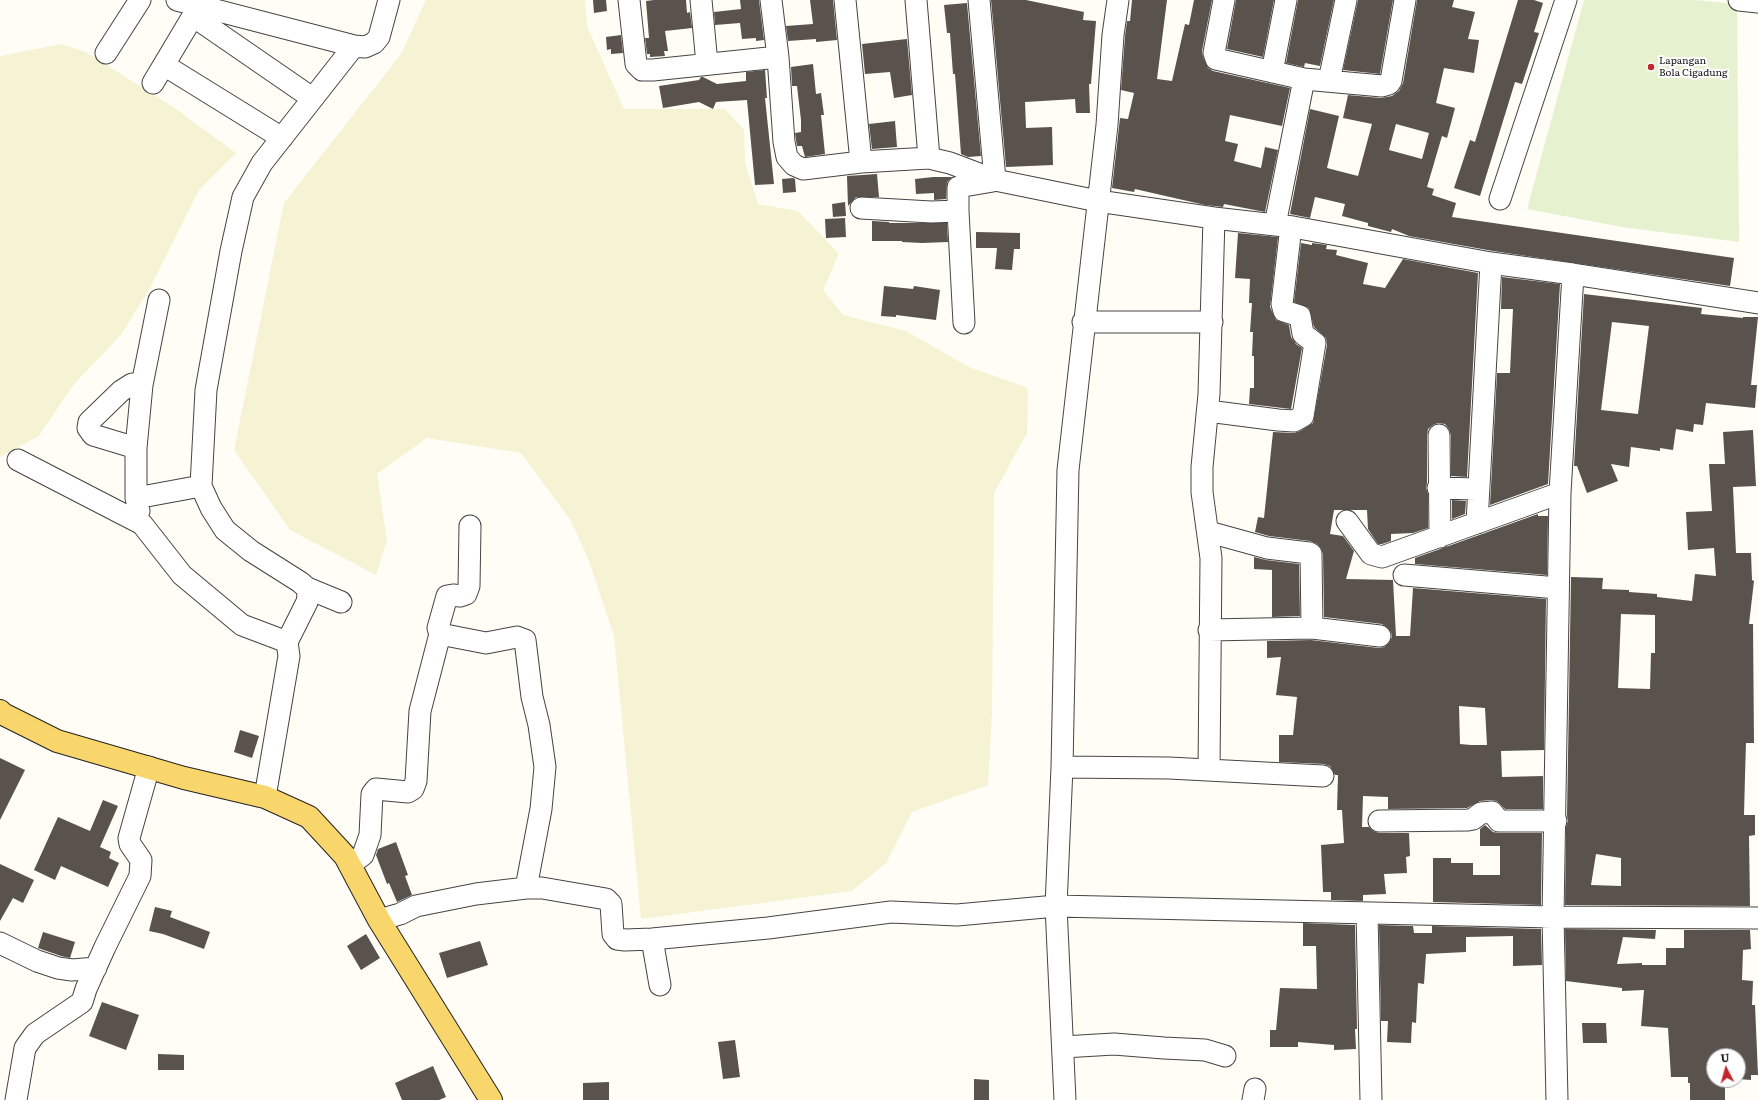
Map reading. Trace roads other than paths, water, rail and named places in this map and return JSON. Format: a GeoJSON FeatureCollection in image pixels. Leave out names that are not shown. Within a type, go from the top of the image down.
{"type":"FeatureCollection","features":[{"type":"Feature","properties":{"kind":"main road"},"geometry":{"type":"LineString","coordinates":[[0,711],[3,714],[57,741],[184,778],[265,797],[308,817],[345,856],[379,920],[491,1100]]}},
{"type":"Feature","properties":{"kind":"street"},"geometry":{"type":"LineString","coordinates":[[106,53],[140,0]]}},
{"type":"Feature","properties":{"kind":"street"},"geometry":{"type":"LineString","coordinates":[[177,0],[195,11],[312,98]]}},
{"type":"Feature","properties":{"kind":"street"},"geometry":{"type":"LineString","coordinates":[[195,11],[354,46],[365,47],[374,43],[379,37],[389,0]]}},
{"type":"Feature","properties":{"kind":"street"},"geometry":{"type":"LineString","coordinates":[[629,0],[636,64],[642,70],[778,57]]}},
{"type":"Feature","properties":{"kind":"street"},"geometry":{"type":"LineString","coordinates":[[701,0],[707,64]]}},
{"type":"Feature","properties":{"kind":"street"},"geometry":{"type":"LineString","coordinates":[[772,0],[786,157],[794,166],[804,169],[861,162],[929,158],[950,163],[996,180],[1098,201],[1214,218],[1284,226],[1491,262],[1758,303]]}},
{"type":"Feature","properties":{"kind":"street"},"geometry":{"type":"LineString","coordinates":[[845,0],[861,162]]}},
{"type":"Feature","properties":{"kind":"street"},"geometry":{"type":"LineString","coordinates":[[916,0],[929,158]]}},
{"type":"Feature","properties":{"kind":"street"},"geometry":{"type":"LineString","coordinates":[[979,0],[996,180]]}},
{"type":"Feature","properties":{"kind":"street"},"geometry":{"type":"LineString","coordinates":[[1065,1100],[1056,906],[1062,767],[1068,470],[1083,322],[1098,201],[1113,35],[1118,0]]}},
{"type":"Feature","properties":{"kind":"street"},"geometry":{"type":"LineString","coordinates":[[1224,0],[1214,53],[1216,59],[1304,79],[1382,86],[1389,84],[1391,81],[1405,0]]}},
{"type":"Feature","properties":{"kind":"street"},"geometry":{"type":"LineString","coordinates":[[1272,72],[1286,0]]}},
{"type":"Feature","properties":{"kind":"street"},"geometry":{"type":"LineString","coordinates":[[1330,81],[1346,0]]}},
{"type":"Feature","properties":{"kind":"street"},"geometry":{"type":"LineString","coordinates":[[1500,199],[1566,0]]}},
{"type":"Feature","properties":{"kind":"street"},"geometry":{"type":"LineString","coordinates":[[1739,0],[1758,2]]}},
{"type":"Feature","properties":{"kind":"street"},"geometry":{"type":"LineString","coordinates":[[153,83],[195,11]]}},
{"type":"Feature","properties":{"kind":"street"},"geometry":{"type":"LineString","coordinates":[[341,602],[307,588],[252,552],[225,530],[211,508],[201,486],[206,390],[243,197],[262,163],[354,46]]}},
{"type":"Feature","properties":{"kind":"street"},"geometry":{"type":"LineString","coordinates":[[164,65],[282,138]]}},
{"type":"Feature","properties":{"kind":"street"},"geometry":{"type":"LineString","coordinates":[[1208,411],[1294,421],[1304,416],[1315,342],[1303,334],[1300,316],[1284,311],[1282,304],[1290,235],[1284,226],[1304,79]]}},
{"type":"Feature","properties":{"kind":"street"},"geometry":{"type":"LineString","coordinates":[[964,323],[958,187],[996,180]]}},
{"type":"Feature","properties":{"kind":"street"},"geometry":{"type":"LineString","coordinates":[[861,208],[931,212],[958,211]]}},
{"type":"Feature","properties":{"kind":"street"},"geometry":{"type":"LineString","coordinates":[[1209,770],[1209,630],[1211,558],[1202,492],[1202,467],[1208,411],[1212,322],[1214,218]]}},
{"type":"Feature","properties":{"kind":"street"},"geometry":{"type":"LineString","coordinates":[[1477,523],[1477,489],[1491,262]]}},
{"type":"Feature","properties":{"kind":"street"},"geometry":{"type":"LineString","coordinates":[[1557,1100],[1553,916],[1556,821],[1558,588],[1560,493],[1573,274]]}},
{"type":"Feature","properties":{"kind":"street"},"geometry":{"type":"LineString","coordinates":[[142,524],[136,498],[136,448],[142,385],[159,300]]}},
{"type":"Feature","properties":{"kind":"street"},"geometry":{"type":"LineString","coordinates":[[1083,322],[1212,322]]}},
{"type":"Feature","properties":{"kind":"street"},"geometry":{"type":"LineString","coordinates":[[136,448],[93,435],[88,428],[89,422],[121,391],[132,384],[142,385]]}},
{"type":"Feature","properties":{"kind":"street"},"geometry":{"type":"LineString","coordinates":[[1439,435],[1438,488],[1440,537]]}},
{"type":"Feature","properties":{"kind":"street"},"geometry":{"type":"LineString","coordinates":[[18,460],[142,524],[182,575],[242,625],[287,642]]}},
{"type":"Feature","properties":{"kind":"street"},"geometry":{"type":"LineString","coordinates":[[136,498],[201,486]]}},
{"type":"Feature","properties":{"kind":"street"},"geometry":{"type":"LineString","coordinates":[[1438,488],[1477,489]]}},
{"type":"Feature","properties":{"kind":"street"},"geometry":{"type":"LineString","coordinates":[[1347,521],[1371,554],[1376,557],[1390,556],[1560,493]]}},
{"type":"Feature","properties":{"kind":"street"},"geometry":{"type":"LineString","coordinates":[[350,865],[363,855],[370,835],[372,794],[376,789],[408,792],[413,789],[416,781],[420,711],[440,634],[438,628],[447,596],[460,596],[466,594],[469,586],[470,526]]}},
{"type":"Feature","properties":{"kind":"street"},"geometry":{"type":"LineString","coordinates":[[1208,532],[1267,548],[1311,554],[1312,628]]}},
{"type":"Feature","properties":{"kind":"street"},"geometry":{"type":"LineString","coordinates":[[1404,575],[1558,588]]}},
{"type":"Feature","properties":{"kind":"street"},"geometry":{"type":"LineString","coordinates":[[265,797],[289,656],[287,642],[307,602],[307,588]]}},
{"type":"Feature","properties":{"kind":"street"},"geometry":{"type":"LineString","coordinates":[[1209,630],[1312,628],[1380,636]]}},
{"type":"Feature","properties":{"kind":"street"},"geometry":{"type":"LineString","coordinates":[[440,634],[486,643],[517,637],[525,640],[532,698],[540,725],[545,767],[541,809],[526,888]]}},
{"type":"Feature","properties":{"kind":"street"},"geometry":{"type":"LineString","coordinates":[[16,1100],[25,1048],[35,1034],[84,995],[140,876],[141,860],[132,849],[129,838],[149,767]]}},
{"type":"Feature","properties":{"kind":"street"},"geometry":{"type":"LineString","coordinates":[[1062,767],[1169,768],[1323,776]]}},
{"type":"Feature","properties":{"kind":"street"},"geometry":{"type":"LineString","coordinates":[[1379,820],[1468,820],[1473,819],[1481,813],[1492,812],[1499,821],[1556,821]]}},
{"type":"Feature","properties":{"kind":"street"},"geometry":{"type":"LineString","coordinates":[[379,920],[400,914],[416,906],[476,894],[526,888],[542,888],[606,899],[611,904],[613,934],[617,939],[652,939],[768,928],[890,912],[957,915],[1056,906],[1367,913],[1758,918]]}},
{"type":"Feature","properties":{"kind":"street"},"geometry":{"type":"LineString","coordinates":[[1367,913],[1371,1100]]}},
{"type":"Feature","properties":{"kind":"street"},"geometry":{"type":"LineString","coordinates":[[652,939],[660,985]]}},
{"type":"Feature","properties":{"kind":"street"},"geometry":{"type":"LineString","coordinates":[[0,942],[38,961],[58,968],[72,970],[96,968]]}},
{"type":"Feature","properties":{"kind":"street"},"geometry":{"type":"LineString","coordinates":[[1063,1047],[1114,1044],[1205,1050],[1225,1056]]}},
{"type":"Feature","properties":{"kind":"place","name":"Lapangan Bola Cigadung"},"geometry":{"type":"Point","coordinates":[1651,67]}}]}
